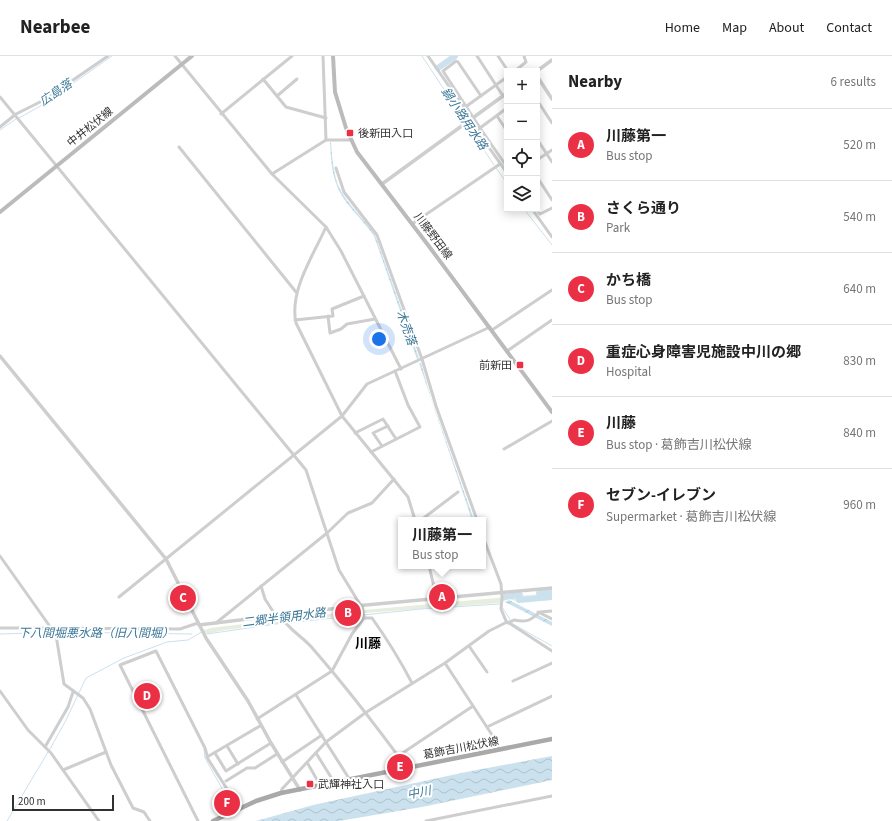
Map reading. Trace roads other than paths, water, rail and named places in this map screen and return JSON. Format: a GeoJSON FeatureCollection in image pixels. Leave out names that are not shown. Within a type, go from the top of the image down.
{"type":"FeatureCollection","features":[{"type":"Feature","properties":{"kind":"main road","name":"中井松伏線"},"geometry":{"type":"LineString","coordinates":[[0,212],[192,56]]}},
{"type":"Feature","properties":{"kind":"main road","name":"川藤野田線"},"geometry":{"type":"LineString","coordinates":[[334,56],[333,69],[335,92],[351,140],[361,158],[552,412]]}},
{"type":"Feature","properties":{"kind":"main road","name":"葛飾吉川松伏線"},"geometry":{"type":"LineString","coordinates":[[213,821],[256,801],[282,793],[552,739]]}},
{"type":"Feature","properties":{"kind":"street"},"geometry":{"type":"LineString","coordinates":[[0,127],[44,100],[108,56]]}},
{"type":"Feature","properties":{"kind":"street"},"geometry":{"type":"LineString","coordinates":[[174,56],[272,174],[326,227],[341,251],[401,369]]}},
{"type":"Feature","properties":{"kind":"street"},"geometry":{"type":"LineString","coordinates":[[221,114],[292,56]]}},
{"type":"Feature","properties":{"kind":"street"},"geometry":{"type":"LineString","coordinates":[[323,56],[326,140]]}},
{"type":"Feature","properties":{"kind":"street"},"geometry":{"type":"LineString","coordinates":[[428,56],[460,104],[464,108],[466,107]]}},
{"type":"Feature","properties":{"kind":"street"},"geometry":{"type":"LineString","coordinates":[[382,184],[503,96],[495,86],[477,56]]}},
{"type":"Feature","properties":{"kind":"street"},"geometry":{"type":"LineString","coordinates":[[498,56],[506,68]]}},
{"type":"Feature","properties":{"kind":"street"},"geometry":{"type":"LineString","coordinates":[[519,68],[526,62],[524,56]]}},
{"type":"Feature","properties":{"kind":"street"},"geometry":{"type":"LineString","coordinates":[[540,69],[552,60]]}},
{"type":"Feature","properties":{"kind":"street"},"geometry":{"type":"LineString","coordinates":[[481,96],[456,61],[443,71],[504,163]]}},
{"type":"Feature","properties":{"kind":"street"},"geometry":{"type":"LineString","coordinates":[[263,79],[286,107],[326,118]]}},
{"type":"Feature","properties":{"kind":"street"},"geometry":{"type":"LineString","coordinates":[[277,96],[297,79]]}},
{"type":"Feature","properties":{"kind":"street"},"geometry":{"type":"LineString","coordinates":[[466,107],[504,79]]}},
{"type":"Feature","properties":{"kind":"street"},"geometry":{"type":"LineString","coordinates":[[540,81],[552,99]]}},
{"type":"Feature","properties":{"kind":"street"},"geometry":{"type":"LineString","coordinates":[[0,97],[18,116],[308,474],[339,570],[362,608],[364,618],[352,634],[332,670],[296,695],[257,719]]}},
{"type":"Feature","properties":{"kind":"street"},"geometry":{"type":"LineString","coordinates":[[540,104],[552,124]]}},
{"type":"Feature","properties":{"kind":"street"},"geometry":{"type":"LineString","coordinates":[[504,110],[480,128],[478,132],[504,169]]}},
{"type":"Feature","properties":{"kind":"street"},"geometry":{"type":"LineString","coordinates":[[497,116],[504,126]]}},
{"type":"Feature","properties":{"kind":"street"},"geometry":{"type":"LineString","coordinates":[[272,174],[326,140],[351,140]]}},
{"type":"Feature","properties":{"kind":"street"},"geometry":{"type":"LineString","coordinates":[[538,140],[552,162]]}},
{"type":"Feature","properties":{"kind":"street"},"geometry":{"type":"LineString","coordinates":[[179,147],[296,292]]}},
{"type":"Feature","properties":{"kind":"street"},"geometry":{"type":"LineString","coordinates":[[540,158],[552,150]]}},
{"type":"Feature","properties":{"kind":"street"},"geometry":{"type":"LineString","coordinates":[[412,224],[500,164]]}},
{"type":"Feature","properties":{"kind":"street"},"geometry":{"type":"LineString","coordinates":[[336,168],[344,192],[377,235],[422,359],[436,406],[476,517]]}},
{"type":"Feature","properties":{"kind":"street"},"geometry":{"type":"LineString","coordinates":[[540,182],[552,200]]}},
{"type":"Feature","properties":{"kind":"street"},"geometry":{"type":"LineString","coordinates":[[538,212],[540,214],[552,208]]}},
{"type":"Feature","properties":{"kind":"street"},"geometry":{"type":"LineString","coordinates":[[534,212],[552,237]]}},
{"type":"Feature","properties":{"kind":"street"},"geometry":{"type":"LineString","coordinates":[[326,227],[296,292],[296,320],[342,416],[408,497],[414,517]]}},
{"type":"Feature","properties":{"kind":"street"},"geometry":{"type":"LineString","coordinates":[[119,597],[252,491],[293,455],[342,416],[367,384],[491,329],[552,290]]}},
{"type":"Feature","properties":{"kind":"street"},"geometry":{"type":"LineString","coordinates":[[296,320],[333,316],[332,309],[364,296]]}},
{"type":"Feature","properties":{"kind":"street"},"geometry":{"type":"LineString","coordinates":[[328,316],[330,332],[341,329],[347,324],[376,319]]}},
{"type":"Feature","properties":{"kind":"street"},"geometry":{"type":"LineString","coordinates":[[507,351],[552,320]]}},
{"type":"Feature","properties":{"kind":"street"},"geometry":{"type":"LineString","coordinates":[[0,356],[166,560],[199,626],[248,702],[260,726],[300,790]]}},
{"type":"Feature","properties":{"kind":"street"},"geometry":{"type":"LineString","coordinates":[[371,452],[420,426],[408,405],[395,371]]}},
{"type":"Feature","properties":{"kind":"street"},"geometry":{"type":"LineString","coordinates":[[355,433],[383,419],[396,439]]}},
{"type":"Feature","properties":{"kind":"street"},"geometry":{"type":"LineString","coordinates":[[504,449],[552,422]]}},
{"type":"Feature","properties":{"kind":"street"},"geometry":{"type":"LineString","coordinates":[[382,446],[374,433],[388,426]]}},
{"type":"Feature","properties":{"kind":"street"},"geometry":{"type":"LineString","coordinates":[[216,623],[327,533],[348,513],[372,503],[394,479]]}},
{"type":"Feature","properties":{"kind":"street"},"geometry":{"type":"LineString","coordinates":[[425,517],[458,492]]}},
{"type":"Feature","properties":{"kind":"street"},"geometry":{"type":"LineString","coordinates":[[486,545],[500,584],[502,595],[501,607],[508,622],[552,651]]}},
{"type":"Feature","properties":{"kind":"street"},"geometry":{"type":"LineString","coordinates":[[0,556],[56,635],[60,647],[62,682],[73,692],[83,698],[93,713],[111,765],[133,808],[144,812],[150,821]]}},
{"type":"Feature","properties":{"kind":"street"},"geometry":{"type":"LineString","coordinates":[[430,569],[437,599]]}},
{"type":"Feature","properties":{"kind":"street"},"geometry":{"type":"LineString","coordinates":[[261,586],[266,600],[280,618],[287,626],[307,641],[332,670],[407,768]]}},
{"type":"Feature","properties":{"kind":"street"},"geometry":{"type":"LineString","coordinates":[[0,628],[180,629],[216,623],[280,618],[437,599],[502,595],[552,588]]}},
{"type":"Feature","properties":{"kind":"street"},"geometry":{"type":"LineString","coordinates":[[538,612],[552,611]]}},
{"type":"Feature","properties":{"kind":"street"},"geometry":{"type":"LineString","coordinates":[[282,793],[282,790],[308,764],[326,742],[365,713],[445,663],[489,631],[514,620],[521,622],[534,618],[538,612]]}},
{"type":"Feature","properties":{"kind":"street"},"geometry":{"type":"LineString","coordinates":[[538,612],[552,619]]}},
{"type":"Feature","properties":{"kind":"street"},"geometry":{"type":"LineString","coordinates":[[364,618],[372,618],[389,641],[412,683]]}},
{"type":"Feature","properties":{"kind":"street"},"geometry":{"type":"LineString","coordinates":[[469,646],[487,672]]}},
{"type":"Feature","properties":{"kind":"street"},"geometry":{"type":"LineString","coordinates":[[198,821],[120,665],[156,651],[205,748],[207,757],[239,808]]}},
{"type":"Feature","properties":{"kind":"street"},"geometry":{"type":"LineString","coordinates":[[445,663],[496,741],[499,750]]}},
{"type":"Feature","properties":{"kind":"street"},"geometry":{"type":"LineString","coordinates":[[513,681],[552,663]]}},
{"type":"Feature","properties":{"kind":"street"},"geometry":{"type":"LineString","coordinates":[[0,691],[28,730],[51,753],[99,821]]}},
{"type":"Feature","properties":{"kind":"street"},"geometry":{"type":"LineString","coordinates":[[45,747],[68,706],[73,692]]}},
{"type":"Feature","properties":{"kind":"street"},"geometry":{"type":"LineString","coordinates":[[296,695],[350,780]]}},
{"type":"Feature","properties":{"kind":"street"},"geometry":{"type":"LineString","coordinates":[[487,727],[552,696]]}},
{"type":"Feature","properties":{"kind":"street"},"geometry":{"type":"LineString","coordinates":[[398,756],[474,706]]}},
{"type":"Feature","properties":{"kind":"street"},"geometry":{"type":"LineString","coordinates":[[207,757],[260,726]]}},
{"type":"Feature","properties":{"kind":"street"},"geometry":{"type":"LineString","coordinates":[[282,762],[322,735]]}},
{"type":"Feature","properties":{"kind":"street"},"geometry":{"type":"LineString","coordinates":[[215,753],[226,771],[271,744]]}},
{"type":"Feature","properties":{"kind":"street"},"geometry":{"type":"LineString","coordinates":[[227,746],[238,764]]}},
{"type":"Feature","properties":{"kind":"street"},"geometry":{"type":"LineString","coordinates":[[63,770],[106,752]]}},
{"type":"Feature","properties":{"kind":"street"},"geometry":{"type":"LineString","coordinates":[[226,781],[247,769],[255,768],[277,754]]}},
{"type":"Feature","properties":{"kind":"street"},"geometry":{"type":"LineString","coordinates":[[316,754],[334,782]]}},
{"type":"Feature","properties":{"kind":"street"},"geometry":{"type":"LineString","coordinates":[[242,761],[247,769]]}},
{"type":"Feature","properties":{"kind":"street"},"geometry":{"type":"LineString","coordinates":[[308,764],[320,785]]}},
{"type":"Feature","properties":{"kind":"street"},"geometry":{"type":"LineString","coordinates":[[426,821],[552,796]]}},
{"type":"Feature","properties":{"kind":"water"},"geometry":{"type":"Polygon","coordinates":[[[331,142],[337,182],[349,203],[375,235],[419,358],[417,359],[374,236],[347,204],[334,178],[331,142]]]}},
{"type":"Feature","properties":{"kind":"water"},"geometry":{"type":"Polygon","coordinates":[[[419,363],[421,363],[431,398],[473,517],[471,517],[419,363]]]}},
{"type":"Feature","properties":{"kind":"water"},"geometry":{"type":"Polygon","coordinates":[[[509,600],[552,622],[552,626],[505,602],[509,600]]]}},
{"type":"Feature","properties":{"kind":"water","name":"中川"},"geometry":{"type":"Polygon","coordinates":[[[552,756],[552,780],[422,807],[339,821],[256,821],[313,805],[466,772],[552,756]]]}},
{"type":"Feature","properties":{"kind":"waterway","name":"広島落"},"geometry":{"type":"LineString","coordinates":[[19,118],[42,105],[112,56]]}},
{"type":"Feature","properties":{"kind":"waterway","name":"鍋小路用水路"},"geometry":{"type":"LineString","coordinates":[[422,56],[494,165]]}},
{"type":"Feature","properties":{"kind":"waterway"},"geometry":{"type":"LineString","coordinates":[[438,68],[455,56]]}},
{"type":"Feature","properties":{"kind":"waterway","name":"広島落"},"geometry":{"type":"LineString","coordinates":[[0,130],[16,119]]}},
{"type":"Feature","properties":{"kind":"waterway","name":"鍋小路用水路"},"geometry":{"type":"LineString","coordinates":[[496,168],[504,179]]}},
{"type":"Feature","properties":{"kind":"waterway","name":"鍋小路用水路"},"geometry":{"type":"LineString","coordinates":[[526,212],[552,245]]}},
{"type":"Feature","properties":{"kind":"waterway","name":"二郷半領用水路"},"geometry":{"type":"LineString","coordinates":[[539,593],[552,591]]}},
{"type":"Feature","properties":{"kind":"waterway","name":"二郷半領用水路"},"geometry":{"type":"LineString","coordinates":[[504,597],[520,595]]}},
{"type":"Feature","properties":{"kind":"waterway"},"geometry":{"type":"LineString","coordinates":[[519,600],[552,597]]}},
{"type":"Feature","properties":{"kind":"waterway","name":"下八間堀悪水路（旧八間堀）"},"geometry":{"type":"LineString","coordinates":[[286,623],[421,609],[500,604]]}},
{"type":"Feature","properties":{"kind":"waterway","name":"下八間堀悪水路（旧八間堀）"},"geometry":{"type":"LineString","coordinates":[[502,607],[513,624],[552,646]]}},
{"type":"Feature","properties":{"kind":"waterway","name":"下八間堀悪水路（旧八間堀）"},"geometry":{"type":"LineString","coordinates":[[207,634],[283,623]]}},
{"type":"Feature","properties":{"kind":"waterway","name":"二郷半領用水路"},"geometry":{"type":"LineString","coordinates":[[50,749],[86,678],[124,658],[167,642],[188,640],[205,630]]}},
{"type":"Feature","properties":{"kind":"waterway","name":"下八間堀悪水路（旧八間堀）"},"geometry":{"type":"LineString","coordinates":[[0,634],[59,632],[192,634]]}},
{"type":"Feature","properties":{"kind":"waterway"},"geometry":{"type":"LineString","coordinates":[[204,749],[205,758],[224,792]]}},
{"type":"Feature","properties":{"kind":"waterway","name":"二郷半領用水路"},"geometry":{"type":"LineString","coordinates":[[7,821],[48,752]]}},
{"type":"Feature","properties":{"kind":"place","name":"後新田入口"},"geometry":{"type":"Point","coordinates":[350,133]}},
{"type":"Feature","properties":{"kind":"place","name":"前新田"},"geometry":{"type":"Point","coordinates":[520,365]}},
{"type":"Feature","properties":{"kind":"place","name":"川藤第一"},"geometry":{"type":"Point","coordinates":[442,597]}},
{"type":"Feature","properties":{"kind":"place","name":"かち橋"},"geometry":{"type":"Point","coordinates":[183,598]}},
{"type":"Feature","properties":{"kind":"place","name":"さくら通り"},"geometry":{"type":"Point","coordinates":[348,613]}},
{"type":"Feature","properties":{"kind":"place","name":"重症心身障害児施設中川の郷"},"geometry":{"type":"Point","coordinates":[147,696]}},
{"type":"Feature","properties":{"kind":"place","name":"川藤"},"geometry":{"type":"Point","coordinates":[400,767]}},
{"type":"Feature","properties":{"kind":"place","name":"武輝神社入口"},"geometry":{"type":"Point","coordinates":[310,784]}},
{"type":"Feature","properties":{"kind":"place","name":"セブン-イレブン"},"geometry":{"type":"Point","coordinates":[227,803]}},
{"type":"Feature","properties":{"kind":"district","name":"川藤"},"geometry":{"type":"Point","coordinates":[368,644]}},
{"type":"Feature","properties":{"kind":"water label","name":"木売落"},"geometry":{"type":"Point","coordinates":[406,328]}}]}
